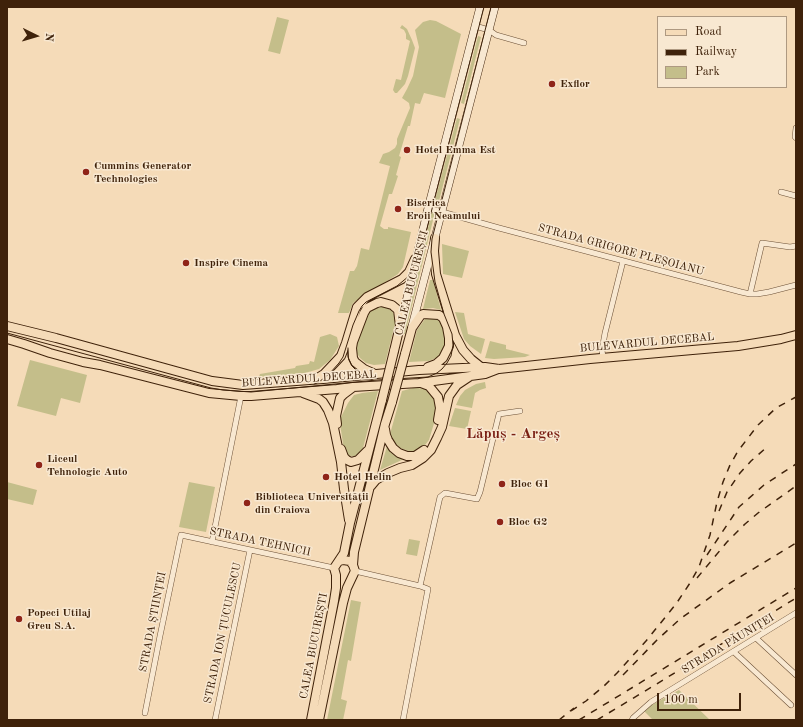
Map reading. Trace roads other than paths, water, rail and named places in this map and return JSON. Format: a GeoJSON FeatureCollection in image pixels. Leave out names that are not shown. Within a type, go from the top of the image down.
{"type":"FeatureCollection","features":[{"type":"Feature","properties":{"kind":"main road","name":"CALEA BUCUREȘTI"},"geometry":{"type":"LineString","coordinates":[[310,720],[334,601],[336,588],[336,568],[344,553],[350,523],[368,449],[382,400],[415,260],[480,7]]}},
{"type":"Feature","properties":{"kind":"main road","name":"CALEA BUCUREȘTI"},"geometry":{"type":"LineString","coordinates":[[319,720],[343,603],[353,571],[354,552],[385,424],[412,328],[495,7]]}},
{"type":"Feature","properties":{"kind":"main road"},"geometry":{"type":"LineString","coordinates":[[435,238],[434,251],[436,274],[455,335],[463,350],[481,367]]}},
{"type":"Feature","properties":{"kind":"main road"},"geometry":{"type":"LineString","coordinates":[[315,380],[324,374],[341,356],[357,307],[367,297],[402,279],[409,272],[415,260]]}},
{"type":"Feature","properties":{"kind":"main road"},"geometry":{"type":"LineString","coordinates":[[376,374],[364,369],[355,362],[353,358],[352,348],[364,313],[367,308],[372,305],[386,302],[398,310],[400,326]]}},
{"type":"Feature","properties":{"kind":"main road"},"geometry":{"type":"LineString","coordinates":[[412,328],[423,314],[439,314],[443,318],[447,327],[449,346],[443,358],[436,364],[420,370]]}},
{"type":"Feature","properties":{"kind":"main road","name":"BULEVARDUL DECEBAL"},"geometry":{"type":"LineString","coordinates":[[7,326],[212,381],[243,385],[420,370],[481,367],[499,369]]}},
{"type":"Feature","properties":{"kind":"main road","name":"BULEVARDUL DECEBAL"},"geometry":{"type":"LineString","coordinates":[[7,339],[83,362],[210,393],[251,396],[419,382],[485,374],[499,369],[738,346],[796,335]]}},
{"type":"Feature","properties":{"kind":"main road"},"geometry":{"type":"LineString","coordinates":[[370,487],[376,480],[400,468],[412,465],[423,458],[431,450],[442,427],[449,396],[457,385],[472,376]]}},
{"type":"Feature","properties":{"kind":"main road"},"geometry":{"type":"LineString","coordinates":[[385,424],[388,440],[393,448],[399,453],[407,456],[415,456],[423,452],[429,445],[439,420],[440,408],[438,397],[429,386],[419,382]]}},
{"type":"Feature","properties":{"kind":"main road"},"geometry":{"type":"LineString","coordinates":[[353,387],[340,398],[336,416],[342,453],[347,460],[351,462],[364,456],[368,449]]}},
{"type":"Feature","properties":{"kind":"main road"},"geometry":{"type":"LineString","coordinates":[[298,392],[319,399],[328,410],[333,423],[350,523]]}},
{"type":"Feature","properties":{"kind":"main road"},"geometry":{"type":"LineString","coordinates":[[343,560],[348,560],[353,571],[346,580],[342,580],[336,568],[343,560]]}},
{"type":"Feature","properties":{"kind":"street"},"geometry":{"type":"LineString","coordinates":[[475,26],[489,30],[496,35],[524,43]]}},
{"type":"Feature","properties":{"kind":"street"},"geometry":{"type":"LineString","coordinates":[[796,128],[796,138]]}},
{"type":"Feature","properties":{"kind":"street"},"geometry":{"type":"LineString","coordinates":[[781,192],[796,196]]}},
{"type":"Feature","properties":{"kind":"street","name":"STRADA GRIGORE PLEȘOIANU"},"geometry":{"type":"LineString","coordinates":[[428,208],[750,294],[769,292],[796,285]]}},
{"type":"Feature","properties":{"kind":"street"},"geometry":{"type":"LineString","coordinates":[[750,294],[762,243],[790,247],[796,246]]}},
{"type":"Feature","properties":{"kind":"street"},"geometry":{"type":"LineString","coordinates":[[603,358],[602,350],[605,334],[624,261]]}},
{"type":"Feature","properties":{"kind":"street"},"geometry":{"type":"LineString","coordinates":[[212,542],[241,396]]}},
{"type":"Feature","properties":{"kind":"street"},"geometry":{"type":"LineString","coordinates":[[420,586],[440,496],[445,493],[477,499],[499,414],[520,411]]}},
{"type":"Feature","properties":{"kind":"street","name":"STRADA TEHNICII"},"geometry":{"type":"LineString","coordinates":[[181,535],[336,568]]}},
{"type":"Feature","properties":{"kind":"street","name":"STRADA ȘTIINȚEI"},"geometry":{"type":"LineString","coordinates":[[145,713],[181,535]]}},
{"type":"Feature","properties":{"kind":"street","name":"STRADA ION ȚUCULESCU"},"geometry":{"type":"LineString","coordinates":[[215,720],[250,550]]}},
{"type":"Feature","properties":{"kind":"street"},"geometry":{"type":"LineString","coordinates":[[353,571],[428,589],[403,720]]}},
{"type":"Feature","properties":{"kind":"street","name":"STRADA PĂUNIȚEI"},"geometry":{"type":"LineString","coordinates":[[632,720],[651,702],[796,614]]}},
{"type":"Feature","properties":{"kind":"street"},"geometry":{"type":"LineString","coordinates":[[756,638],[796,675]]}},
{"type":"Feature","properties":{"kind":"street"},"geometry":{"type":"LineString","coordinates":[[734,652],[791,705]]}},
{"type":"Feature","properties":{"kind":"tram line"},"geometry":{"type":"LineString","coordinates":[[424,240],[484,7]]}},
{"type":"Feature","properties":{"kind":"tram line"},"geometry":{"type":"LineString","coordinates":[[7,333],[223,390],[251,392],[377,380],[428,377],[437,373],[447,363],[451,356],[453,345],[452,334],[444,314],[435,282],[431,252],[432,239],[491,7]]}},
{"type":"Feature","properties":{"kind":"tram line"},"geometry":{"type":"LineString","coordinates":[[314,384],[330,373],[343,357],[353,325],[362,306],[366,302],[397,286],[409,276],[425,236]]}},
{"type":"Feature","properties":{"kind":"tram line"},"geometry":{"type":"LineString","coordinates":[[348,348],[348,357],[352,366],[359,373],[373,380]]}},
{"type":"Feature","properties":{"kind":"railway"},"geometry":{"type":"LineString","coordinates":[[571,711],[586,701],[617,673],[646,641],[676,604],[699,567],[710,535],[723,482],[738,451],[758,425],[776,408],[796,397]]}},
{"type":"Feature","properties":{"kind":"railway"},"geometry":{"type":"LineString","coordinates":[[719,511],[727,492],[740,473],[767,447]]}},
{"type":"Feature","properties":{"kind":"railway"},"geometry":{"type":"LineString","coordinates":[[707,555],[739,507],[764,485],[796,464]]}},
{"type":"Feature","properties":{"kind":"railway"},"geometry":{"type":"LineString","coordinates":[[697,578],[727,542],[745,524],[796,486]]}},
{"type":"Feature","properties":{"kind":"railway"},"geometry":{"type":"LineString","coordinates":[[623,675],[680,619],[730,583],[796,543]]}},
{"type":"Feature","properties":{"kind":"railway"},"geometry":{"type":"LineString","coordinates":[[579,720],[796,588]]}},
{"type":"Feature","properties":{"kind":"railway"},"geometry":{"type":"LineString","coordinates":[[597,720],[796,598]]}},
{"type":"Feature","properties":{"kind":"railway"},"geometry":{"type":"LineString","coordinates":[[559,720],[574,708]]}},
{"type":"Feature","properties":{"kind":"place","name":"Exflor"},"geometry":{"type":"Point","coordinates":[552,84]}},
{"type":"Feature","properties":{"kind":"place","name":"Hotel Emma Est"},"geometry":{"type":"Point","coordinates":[407,150]}},
{"type":"Feature","properties":{"kind":"place","name":"Cummins Generator Technologies"},"geometry":{"type":"Point","coordinates":[86,172]}},
{"type":"Feature","properties":{"kind":"place","name":"Biserica Eroii Neamului"},"geometry":{"type":"Point","coordinates":[398,209]}},
{"type":"Feature","properties":{"kind":"place","name":"Inspire Cinema"},"geometry":{"type":"Point","coordinates":[186,263]}},
{"type":"Feature","properties":{"kind":"place","name":"Liceul Tehnologic Auto"},"geometry":{"type":"Point","coordinates":[39,465]}},
{"type":"Feature","properties":{"kind":"place","name":"Hotel Helin"},"geometry":{"type":"Point","coordinates":[326,477]}},
{"type":"Feature","properties":{"kind":"place","name":"Bloc G1"},"geometry":{"type":"Point","coordinates":[502,484]}},
{"type":"Feature","properties":{"kind":"place","name":"Biblioteca Universității din Craiova"},"geometry":{"type":"Point","coordinates":[247,503]}},
{"type":"Feature","properties":{"kind":"place","name":"Bloc G2"},"geometry":{"type":"Point","coordinates":[500,522]}},
{"type":"Feature","properties":{"kind":"place","name":"Popeci Utilaj Greu S.A."},"geometry":{"type":"Point","coordinates":[19,619]}},
{"type":"Feature","properties":{"kind":"district","name":"Lăpuș - Argeș"},"geometry":{"type":"Point","coordinates":[513,434]}}]}
